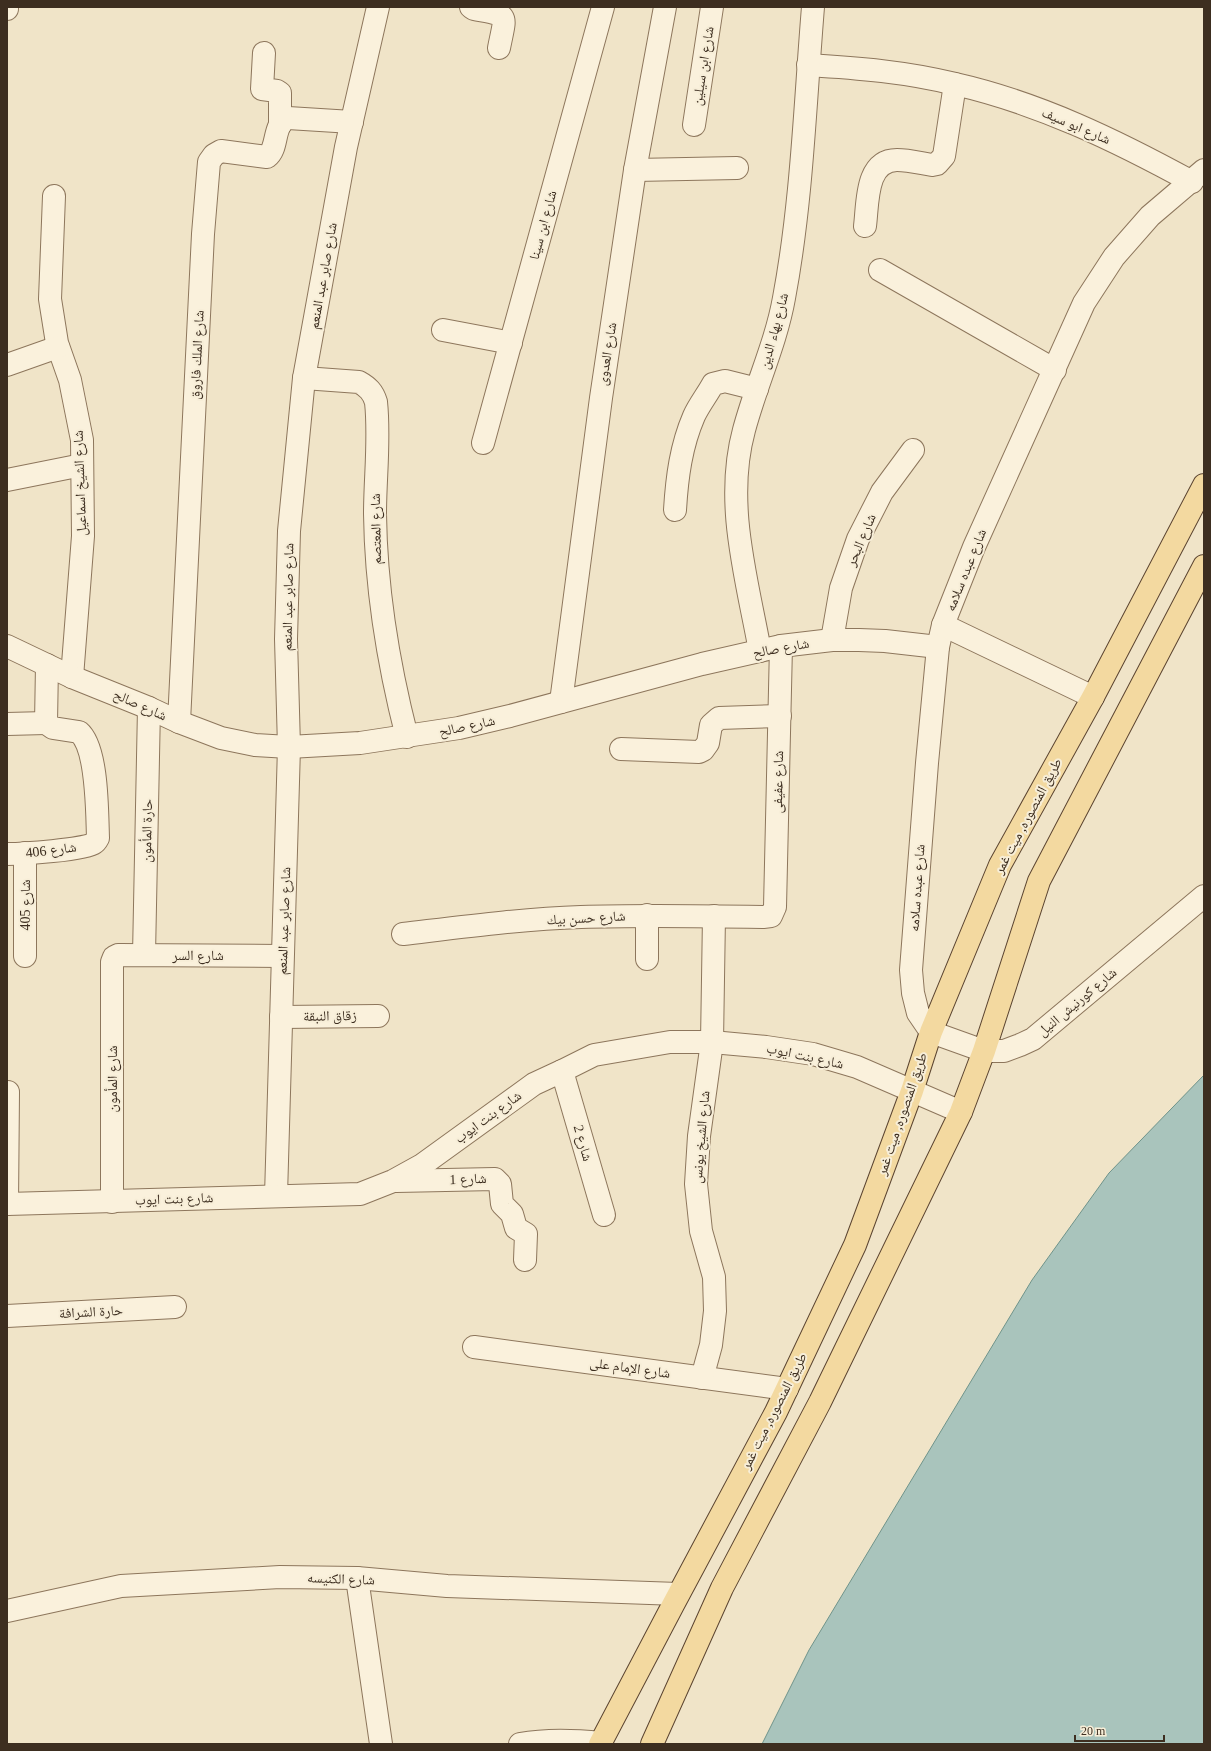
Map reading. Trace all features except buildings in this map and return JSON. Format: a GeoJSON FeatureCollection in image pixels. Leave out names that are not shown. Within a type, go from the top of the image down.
{"type":"FeatureCollection","features":[{"type":"Feature","properties":{"kind":"main road","name":"طريق المنصوره, ميت غمر"},"geometry":{"type":"LineString","coordinates":[[600,1743],[787,1389],[855,1245],[912,1091],[931,1032],[1000,865],[1093,697],[1204,484]]}},
{"type":"Feature","properties":{"kind":"main road"},"geometry":{"type":"LineString","coordinates":[[652,1744],[722,1588],[820,1402],[961,1112],[984,1051],[1040,881],[1204,566]]}},
{"type":"Feature","properties":{"kind":"street","name":"شارع صابر عبد المنعم"},"geometry":{"type":"LineString","coordinates":[[276,1196],[289,747],[286,639],[289,531],[304,378],[352,122],[378,7]]}},
{"type":"Feature","properties":{"kind":"street"},"geometry":{"type":"LineString","coordinates":[[471,7],[474,9],[500,14],[503,17],[504,23],[499,48]]}},
{"type":"Feature","properties":{"kind":"street","name":"شارع ابن سينا"},"geometry":{"type":"LineString","coordinates":[[483,443],[603,7]]}},
{"type":"Feature","properties":{"kind":"street","name":"شارع العدوى"},"geometry":{"type":"LineString","coordinates":[[561,702],[601,398],[635,170],[665,7]]}},
{"type":"Feature","properties":{"kind":"street","name":"شارع ابن سيلين"},"geometry":{"type":"LineString","coordinates":[[694,125],[712,7]]}},
{"type":"Feature","properties":{"kind":"street","name":"شارع بهاء الدين"},"geometry":{"type":"LineString","coordinates":[[760,650],[737,518],[738,467],[744,431],[768,357],[784,299],[792,245],[813,7]]}},
{"type":"Feature","properties":{"kind":"street"},"geometry":{"type":"LineString","coordinates":[[264,53],[262,89],[277,91],[280,93],[280,125]]}},
{"type":"Feature","properties":{"kind":"street","name":"شارع ابو سيف"},"geometry":{"type":"LineString","coordinates":[[808,64],[858,68],[955,84],[1017,102],[1077,124],[1136,151],[1198,176]]}},
{"type":"Feature","properties":{"kind":"street"},"geometry":{"type":"LineString","coordinates":[[865,226],[872,178],[881,165],[889,161],[898,160],[932,165],[936,164],[944,156],[955,84]]}},
{"type":"Feature","properties":{"kind":"street"},"geometry":{"type":"LineString","coordinates":[[280,125],[285,119],[292,117],[352,122]]}},
{"type":"Feature","properties":{"kind":"street","name":"شارع الملك فاروق"},"geometry":{"type":"LineString","coordinates":[[179,722],[203,234],[209,162],[214,155],[221,151],[267,157],[272,152],[280,125]]}},
{"type":"Feature","properties":{"kind":"street"},"geometry":{"type":"LineString","coordinates":[[635,170],[737,168]]}},
{"type":"Feature","properties":{"kind":"street","name":"شارع عبده سلامه"},"geometry":{"type":"LineString","coordinates":[[931,1032],[918,1013],[913,993],[911,970],[926,771],[938,647],[943,625],[974,547],[1084,303],[1114,257],[1150,216],[1198,176]]}},
{"type":"Feature","properties":{"kind":"street","name":"شارع الشيخ اسماعيل"},"geometry":{"type":"LineString","coordinates":[[54,196],[50,299],[58,347],[70,380],[82,440],[82,536],[72,677]]}},
{"type":"Feature","properties":{"kind":"street"},"geometry":{"type":"LineString","coordinates":[[880,270],[1055,370]]}},
{"type":"Feature","properties":{"kind":"street"},"geometry":{"type":"LineString","coordinates":[[443,330],[511,343]]}},
{"type":"Feature","properties":{"kind":"street"},"geometry":{"type":"LineString","coordinates":[[7,365],[58,347]]}},
{"type":"Feature","properties":{"kind":"street","name":"شارع المعتصم"},"geometry":{"type":"LineString","coordinates":[[304,378],[359,382],[367,386],[373,393],[376,402],[375,514],[377,571],[383,627],[390,668],[407,737]]}},
{"type":"Feature","properties":{"kind":"street"},"geometry":{"type":"LineString","coordinates":[[676,510],[677,477],[683,446],[695,416],[713,384],[725,381],[757,389]]}},
{"type":"Feature","properties":{"kind":"street","name":"شارع البحر"},"geometry":{"type":"LineString","coordinates":[[832,640],[842,588],[858,539],[882,492],[913,450]]}},
{"type":"Feature","properties":{"kind":"street"},"geometry":{"type":"LineString","coordinates":[[7,480],[82,465]]}},
{"type":"Feature","properties":{"kind":"street"},"geometry":{"type":"LineString","coordinates":[[943,625],[1093,697]]}},
{"type":"Feature","properties":{"kind":"street","name":"شارع صالح"},"geometry":{"type":"LineString","coordinates":[[7,646],[72,677],[221,738],[255,745],[289,747],[360,743],[459,728],[702,664],[781,646],[832,640],[885,641],[938,647]]}},
{"type":"Feature","properties":{"kind":"street","name":"شارع عفيفى"},"geometry":{"type":"LineString","coordinates":[[770,916],[776,907],[781,646]]}},
{"type":"Feature","properties":{"kind":"street"},"geometry":{"type":"LineString","coordinates":[[7,724],[46,723],[47,665]]}},
{"type":"Feature","properties":{"kind":"street","name":"حارة المأمون"},"geometry":{"type":"LineString","coordinates":[[144,955],[150,708]]}},
{"type":"Feature","properties":{"kind":"street"},"geometry":{"type":"LineString","coordinates":[[621,749],[699,752],[703,750],[708,743],[711,725],[719,718],[780,716]]}},
{"type":"Feature","properties":{"kind":"street","name":"شارع 406"},"geometry":{"type":"LineString","coordinates":[[16,854],[70,848],[95,842],[98,838],[97,799],[93,770],[86,742],[79,732],[53,728],[46,723]]}},
{"type":"Feature","properties":{"kind":"street","name":"شارع 405"},"geometry":{"type":"LineString","coordinates":[[16,854],[25,956]]}},
{"type":"Feature","properties":{"kind":"street","name":"شارع كورنيش النيل"},"geometry":{"type":"LineString","coordinates":[[931,1032],[984,1051],[1004,1051],[1033,1039],[1204,896]]}},
{"type":"Feature","properties":{"kind":"street"},"geometry":{"type":"LineString","coordinates":[[647,915],[647,959]]}},
{"type":"Feature","properties":{"kind":"street","name":"شارع حسن بيك"},"geometry":{"type":"LineString","coordinates":[[403,934],[491,923],[580,917],[647,915],[770,916]]}},
{"type":"Feature","properties":{"kind":"street","name":"شارع الشيخ يونس"},"geometry":{"type":"LineString","coordinates":[[702,1378],[711,1345],[715,1311],[714,1277],[701,1231],[696,1184],[699,1136],[712,1042],[714,916]]}},
{"type":"Feature","properties":{"kind":"street","name":"شارع السر"},"geometry":{"type":"LineString","coordinates":[[114,957],[118,955],[282,956]]}},
{"type":"Feature","properties":{"kind":"street","name":"شارع المأمون"},"geometry":{"type":"LineString","coordinates":[[112,1202],[112,962],[114,957]]}},
{"type":"Feature","properties":{"kind":"street","name":"زقاق النبقة"},"geometry":{"type":"LineString","coordinates":[[281,1017],[378,1016]]}},
{"type":"Feature","properties":{"kind":"street","name":"شارع بنت ايوب"},"geometry":{"type":"LineString","coordinates":[[7,1204],[360,1194],[393,1181],[422,1165],[534,1084],[562,1070],[594,1055],[670,1042],[712,1042],[766,1047],[813,1054],[857,1067],[961,1112]]}},
{"type":"Feature","properties":{"kind":"street","name":"شارع 2"},"geometry":{"type":"LineString","coordinates":[[562,1070],[604,1215]]}},
{"type":"Feature","properties":{"kind":"street"},"geometry":{"type":"LineString","coordinates":[[7,1204],[8,1092]]}},
{"type":"Feature","properties":{"kind":"street","name":"شارع 1"},"geometry":{"type":"LineString","coordinates":[[393,1181],[495,1179],[500,1184],[502,1204],[512,1214],[516,1228],[526,1234],[525,1260]]}},
{"type":"Feature","properties":{"kind":"street","name":"حارة الشرافة"},"geometry":{"type":"LineString","coordinates":[[7,1316],[175,1307]]}},
{"type":"Feature","properties":{"kind":"street","name":"شارع الإمام على"},"geometry":{"type":"LineString","coordinates":[[474,1347],[787,1389]]}},
{"type":"Feature","properties":{"kind":"street","name":"شارع الكنيسه"},"geometry":{"type":"LineString","coordinates":[[7,1611],[121,1586],[202,1580],[280,1577],[357,1578],[448,1586],[678,1594]]}},
{"type":"Feature","properties":{"kind":"street"},"geometry":{"type":"LineString","coordinates":[[357,1578],[381,1744]]}},
{"type":"Feature","properties":{"kind":"street"},"geometry":{"type":"LineString","coordinates":[[520,1744],[536,1741],[568,1740],[600,1743]]}},
{"type":"Feature","properties":{"kind":"water"},"geometry":{"type":"Polygon","coordinates":[[[1204,1075],[1204,1744],[762,1744],[809,1650],[1032,1280],[1109,1173],[1204,1075]]]}}]}
